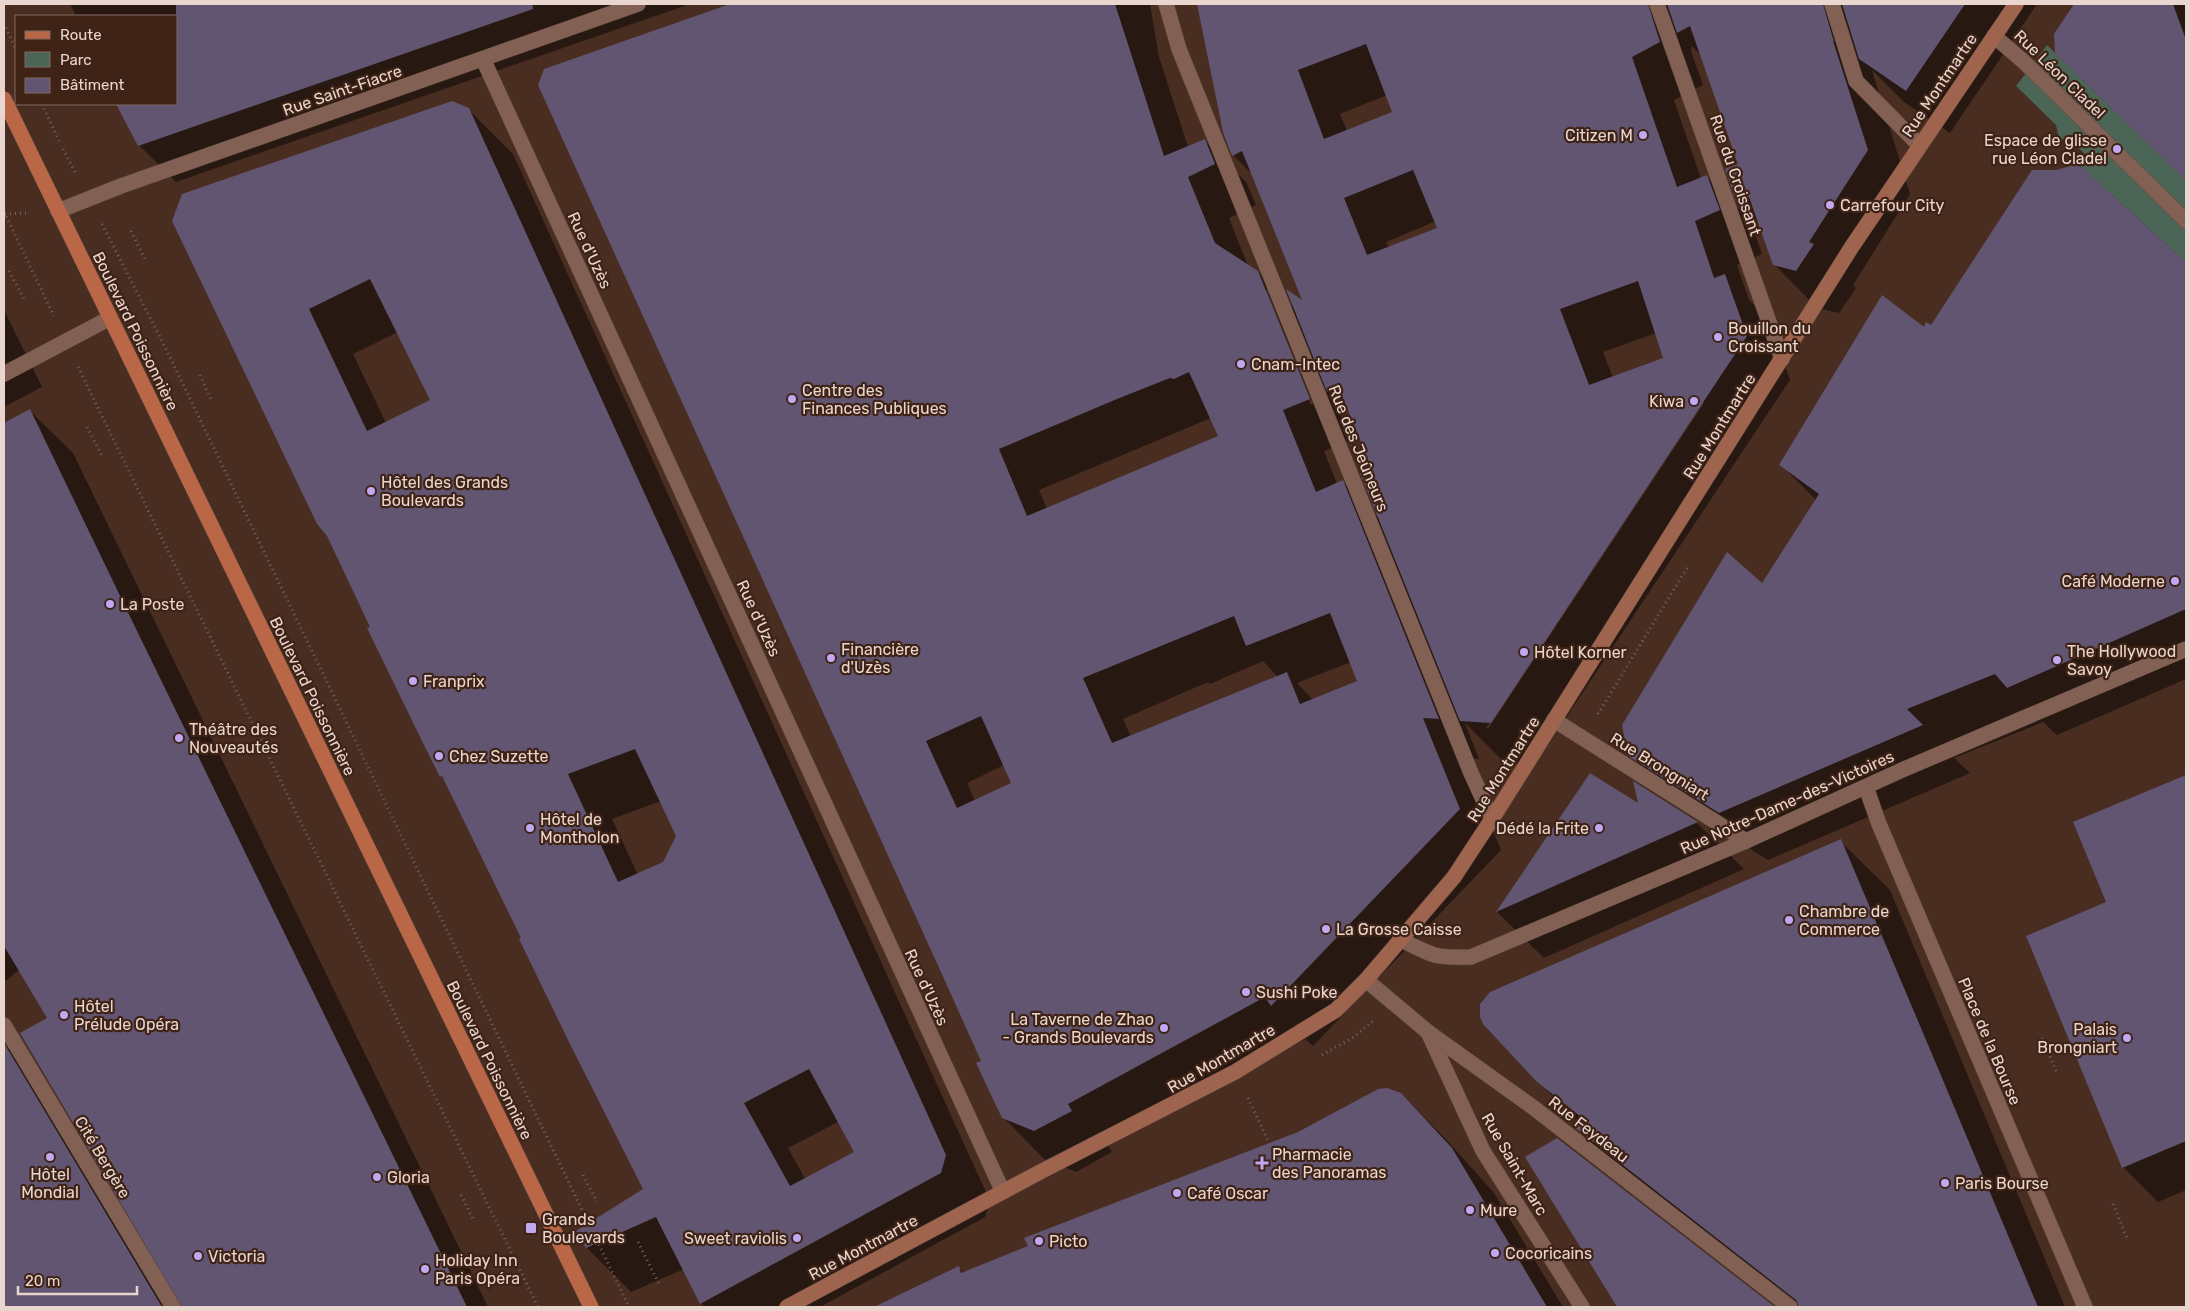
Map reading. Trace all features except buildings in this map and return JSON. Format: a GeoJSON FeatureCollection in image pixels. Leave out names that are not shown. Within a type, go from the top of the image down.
{"type":"FeatureCollection","features":[{"type":"Feature","properties":{"kind":"main road","name":"Rue Montmartre"},"geometry":{"type":"LineString","coordinates":[[787,1307],[1003,1192],[1235,1072],[1336,1010],[1366,980],[1454,877],[1851,248],[2016,4]]}},
{"type":"Feature","properties":{"kind":"main road","name":"Boulevard Poissonnière"},"geometry":{"type":"LineString","coordinates":[[4,100],[591,1307]]}},
{"type":"Feature","properties":{"kind":"street","name":"Rue Saint-Fiacre"},"geometry":{"type":"LineString","coordinates":[[58,211],[638,4]]}},
{"type":"Feature","properties":{"kind":"street","name":"Rue des Jeûneurs"},"geometry":{"type":"LineString","coordinates":[[1166,4],[1182,58],[1471,773],[1492,819]]}},
{"type":"Feature","properties":{"kind":"street","name":"Rue du Croissant"},"geometry":{"type":"LineString","coordinates":[[1657,4],[1782,358]]}},
{"type":"Feature","properties":{"kind":"street"},"geometry":{"type":"LineString","coordinates":[[1832,4],[1856,81],[1919,145]]}},
{"type":"Feature","properties":{"kind":"street","name":"Rue Léon Cladel"},"geometry":{"type":"LineString","coordinates":[[1994,36],[2023,60],[2186,222]]}},
{"type":"Feature","properties":{"kind":"street","name":"Rue d'Uzès"},"geometry":{"type":"LineString","coordinates":[[483,59],[1003,1192]]}},
{"type":"Feature","properties":{"kind":"street"},"geometry":{"type":"LineString","coordinates":[[4,374],[110,318]]}},
{"type":"Feature","properties":{"kind":"street","name":"Rue Notre-Dame-des-Victoires"},"geometry":{"type":"LineString","coordinates":[[1400,939],[1429,955],[1441,958],[1471,957],[1746,841],[2186,649]]}},
{"type":"Feature","properties":{"kind":"street","name":"Rue Brongniart"},"geometry":{"type":"LineString","coordinates":[[1554,720],[1746,841]]}},
{"type":"Feature","properties":{"kind":"street","name":"Place de la Bourse"},"geometry":{"type":"LineString","coordinates":[[1866,787],[1879,824],[2085,1307]]}},
{"type":"Feature","properties":{"kind":"street","name":"Rue Feydeau"},"geometry":{"type":"LineString","coordinates":[[1366,980],[1428,1032],[1534,1108],[1790,1307]]}},
{"type":"Feature","properties":{"kind":"street","name":"Cité Bergère"},"geometry":{"type":"LineString","coordinates":[[4,1025],[173,1307]]}},
{"type":"Feature","properties":{"kind":"street","name":"Rue Saint-Marc"},"geometry":{"type":"LineString","coordinates":[[1428,1032],[1483,1151],[1582,1307]]}},
{"type":"Feature","properties":{"kind":"path"},"geometry":{"type":"LineString","coordinates":[[4,23],[15,48]]}},
{"type":"Feature","properties":{"kind":"path","name":"Boulevard Poissonnière"},"geometry":{"type":"LineString","coordinates":[[42,105],[165,347],[629,1307]]}},
{"type":"Feature","properties":{"kind":"path"},"geometry":{"type":"LineString","coordinates":[[4,212],[54,317]]}},
{"type":"Feature","properties":{"kind":"path"},"geometry":{"type":"LineString","coordinates":[[131,231],[145,259]]}},
{"type":"Feature","properties":{"kind":"path"},"geometry":{"type":"LineString","coordinates":[[9,271],[24,300]]}},
{"type":"Feature","properties":{"kind":"path"},"geometry":{"type":"LineString","coordinates":[[74,359],[538,1307]]}},
{"type":"Feature","properties":{"kind":"path"},"geometry":{"type":"LineString","coordinates":[[200,375],[212,402]]}},
{"type":"Feature","properties":{"kind":"path"},"geometry":{"type":"LineString","coordinates":[[86,427],[102,456]]}},
{"type":"Feature","properties":{"kind":"path"},"geometry":{"type":"LineString","coordinates":[[2042,1038],[2057,1073]]}},
{"type":"Feature","properties":{"kind":"path"},"geometry":{"type":"LineString","coordinates":[[1248,1097],[1270,1143]]}},
{"type":"Feature","properties":{"kind":"path"},"geometry":{"type":"LineString","coordinates":[[583,1175],[597,1202]]}},
{"type":"Feature","properties":{"kind":"path"},"geometry":{"type":"LineString","coordinates":[[461,1195],[474,1221]]}},
{"type":"Feature","properties":{"kind":"path"},"geometry":{"type":"LineString","coordinates":[[2113,1204],[2127,1238]]}},
{"type":"Feature","properties":{"kind":"path"},"geometry":{"type":"LineString","coordinates":[[638,1242],[659,1284]]}},
{"type":"Feature","properties":{"kind":"green space","name":"Espace de glisse rue Léon Cladel"},"geometry":{"type":"Polygon","coordinates":[[[2047,45],[2186,181],[2186,262],[2078,164],[2086,155],[2073,143],[2059,138],[2056,125],[2016,86],[2047,45]]]}},
{"type":"Feature","properties":{"kind":"place","name":"Citizen M"},"geometry":{"type":"Point","coordinates":[1643,135]}},
{"type":"Feature","properties":{"kind":"place","name":"Espace de glisse rue Léon Cladel"},"geometry":{"type":"Point","coordinates":[2117,149]}},
{"type":"Feature","properties":{"kind":"place","name":"Carrefour City"},"geometry":{"type":"Point","coordinates":[1830,205]}},
{"type":"Feature","properties":{"kind":"place","name":"Bouillon du Croissant"},"geometry":{"type":"Point","coordinates":[1718,337]}},
{"type":"Feature","properties":{"kind":"place","name":"Cnam-Intec"},"geometry":{"type":"Point","coordinates":[1241,364]}},
{"type":"Feature","properties":{"kind":"place","name":"Centre des Finances Publiques"},"geometry":{"type":"Point","coordinates":[792,399]}},
{"type":"Feature","properties":{"kind":"place","name":"Kiwa"},"geometry":{"type":"Point","coordinates":[1694,401]}},
{"type":"Feature","properties":{"kind":"place","name":"Hôtel des Grands Boulevards"},"geometry":{"type":"Point","coordinates":[371,491]}},
{"type":"Feature","properties":{"kind":"place","name":"Café Moderne"},"geometry":{"type":"Point","coordinates":[2175,581]}},
{"type":"Feature","properties":{"kind":"place","name":"La Poste"},"geometry":{"type":"Point","coordinates":[110,604]}},
{"type":"Feature","properties":{"kind":"place","name":"Hôtel Korner"},"geometry":{"type":"Point","coordinates":[1524,652]}},
{"type":"Feature","properties":{"kind":"place","name":"Financière d'Uzès"},"geometry":{"type":"Point","coordinates":[831,658]}},
{"type":"Feature","properties":{"kind":"place","name":"The Hollywood Savoy"},"geometry":{"type":"Point","coordinates":[2057,660]}},
{"type":"Feature","properties":{"kind":"place","name":"Franprix"},"geometry":{"type":"Point","coordinates":[413,681]}},
{"type":"Feature","properties":{"kind":"place","name":"Théâtre des Nouveautés"},"geometry":{"type":"Point","coordinates":[179,738]}},
{"type":"Feature","properties":{"kind":"place","name":"Chez Suzette"},"geometry":{"type":"Point","coordinates":[439,756]}},
{"type":"Feature","properties":{"kind":"place","name":"Hôtel de Montholon"},"geometry":{"type":"Point","coordinates":[530,828]}},
{"type":"Feature","properties":{"kind":"place","name":"Dédé la Frite"},"geometry":{"type":"Point","coordinates":[1599,828]}},
{"type":"Feature","properties":{"kind":"place","name":"Chambre de Commerce"},"geometry":{"type":"Point","coordinates":[1789,920]}},
{"type":"Feature","properties":{"kind":"place","name":"La Grosse Caisse"},"geometry":{"type":"Point","coordinates":[1326,929]}},
{"type":"Feature","properties":{"kind":"place","name":"Sushi Poke"},"geometry":{"type":"Point","coordinates":[1246,992]}},
{"type":"Feature","properties":{"kind":"place","name":"Hôtel Prélude Opéra"},"geometry":{"type":"Point","coordinates":[64,1015]}},
{"type":"Feature","properties":{"kind":"place","name":"La Taverne de Zhao - Grands Boulevards"},"geometry":{"type":"Point","coordinates":[1164,1028]}},
{"type":"Feature","properties":{"kind":"place","name":"Palais Brongniart"},"geometry":{"type":"Point","coordinates":[2127,1038]}},
{"type":"Feature","properties":{"kind":"place","name":"Hôtel Mondial"},"geometry":{"type":"Point","coordinates":[50,1157]}},
{"type":"Feature","properties":{"kind":"place","name":"Pharmacie des Panoramas"},"geometry":{"type":"Point","coordinates":[1262,1163]}},
{"type":"Feature","properties":{"kind":"place","name":"Gloria"},"geometry":{"type":"Point","coordinates":[377,1177]}},
{"type":"Feature","properties":{"kind":"place","name":"Paris Bourse"},"geometry":{"type":"Point","coordinates":[1945,1183]}},
{"type":"Feature","properties":{"kind":"place","name":"Café Oscar"},"geometry":{"type":"Point","coordinates":[1177,1193]}},
{"type":"Feature","properties":{"kind":"place","name":"Mure"},"geometry":{"type":"Point","coordinates":[1470,1210]}},
{"type":"Feature","properties":{"kind":"place","name":"Grands Boulevards"},"geometry":{"type":"Point","coordinates":[531,1228]}},
{"type":"Feature","properties":{"kind":"place","name":"Sweet raviolis"},"geometry":{"type":"Point","coordinates":[797,1238]}},
{"type":"Feature","properties":{"kind":"place","name":"Picto"},"geometry":{"type":"Point","coordinates":[1039,1241]}},
{"type":"Feature","properties":{"kind":"place","name":"Cocoricains"},"geometry":{"type":"Point","coordinates":[1495,1253]}},
{"type":"Feature","properties":{"kind":"place","name":"Victoria"},"geometry":{"type":"Point","coordinates":[198,1256]}},
{"type":"Feature","properties":{"kind":"place","name":"Holiday Inn Paris Opéra"},"geometry":{"type":"Point","coordinates":[425,1269]}}]}
